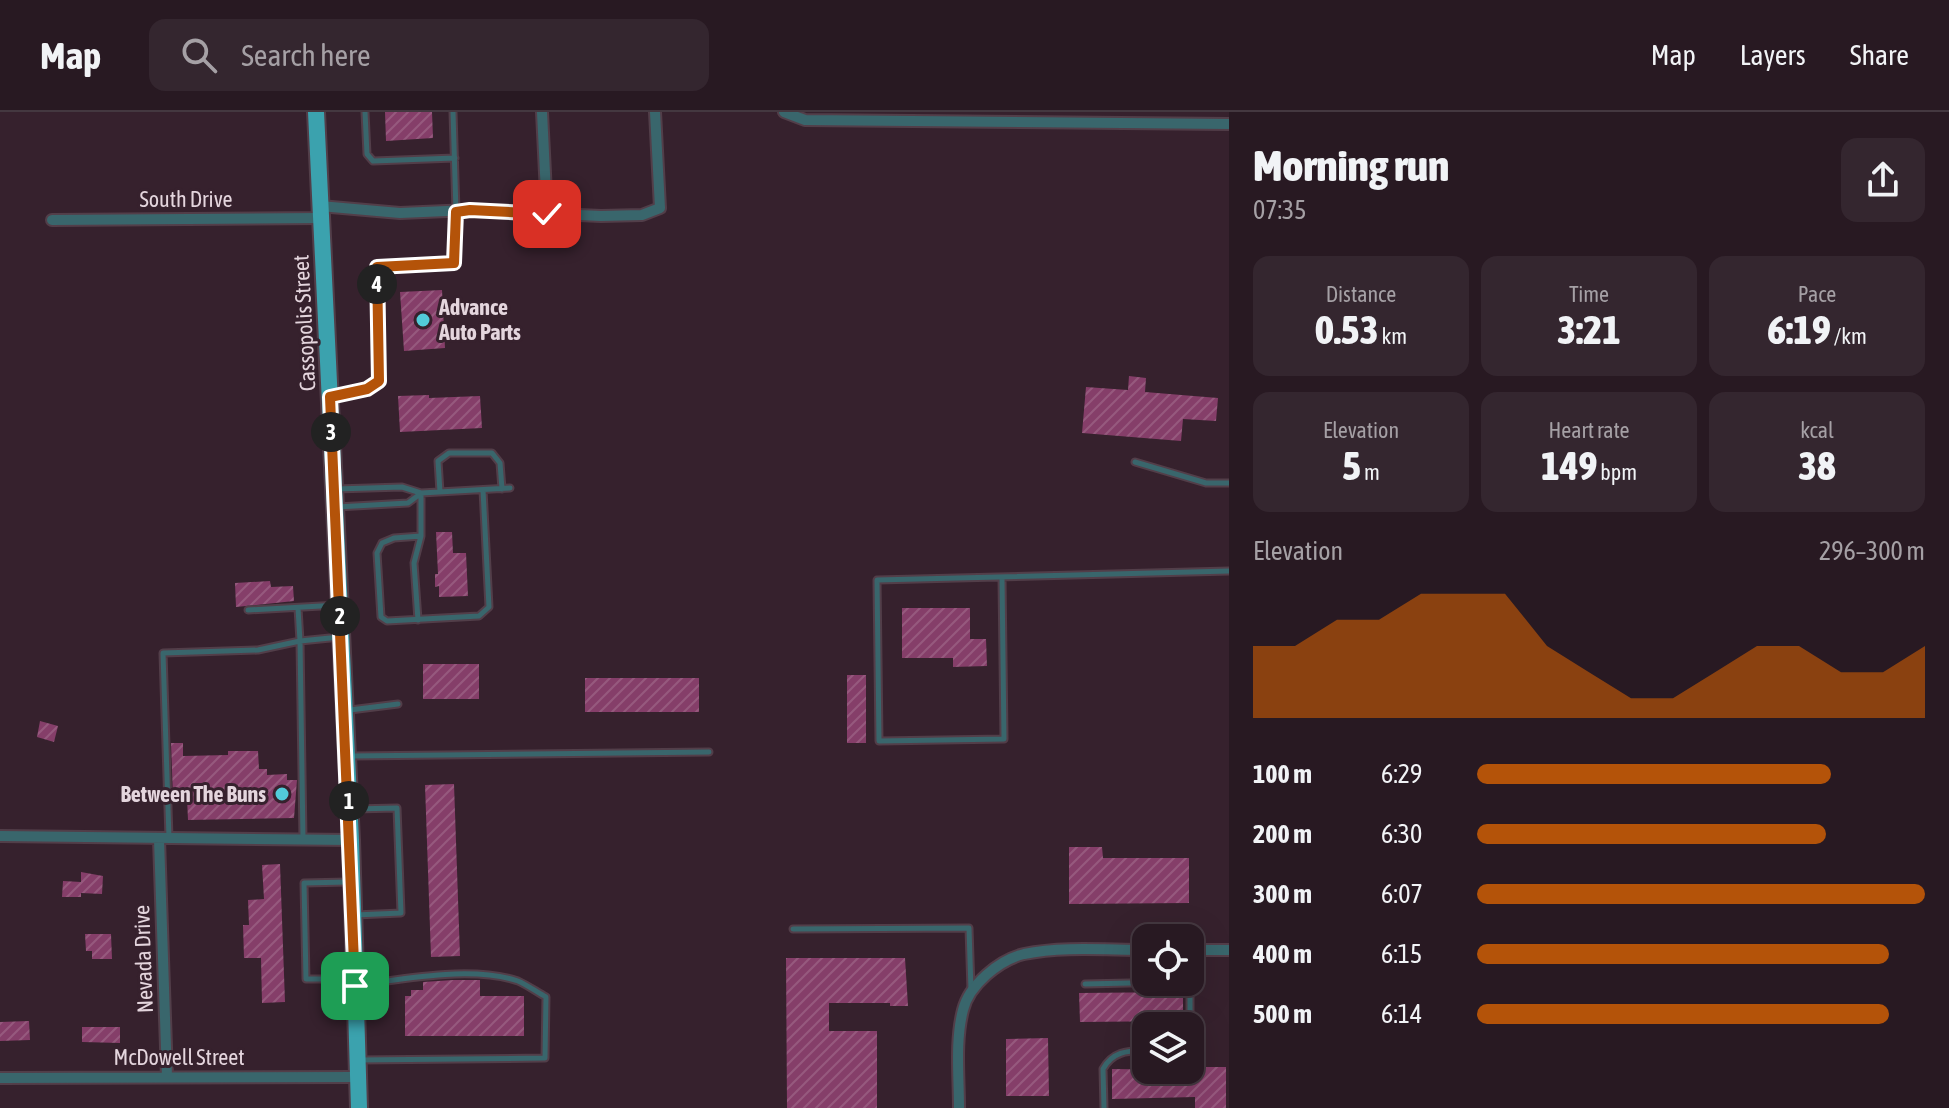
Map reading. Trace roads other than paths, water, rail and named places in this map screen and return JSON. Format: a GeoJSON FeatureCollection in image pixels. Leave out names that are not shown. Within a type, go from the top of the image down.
{"type":"FeatureCollection","features":[{"type":"Feature","properties":{"kind":"main road","name":"Cassopolis Street"},"geometry":{"type":"LineString","coordinates":[[316,112],[351,840],[359,1108]]}},
{"type":"Feature","properties":{"kind":"street"},"geometry":{"type":"LineString","coordinates":[[542,112],[547,214]]}},
{"type":"Feature","properties":{"kind":"street","name":"South Drive"},"geometry":{"type":"LineString","coordinates":[[52,220],[470,210],[642,215],[660,208],[655,112]]}},
{"type":"Feature","properties":{"kind":"street"},"geometry":{"type":"LineString","coordinates":[[785,113],[805,120],[1229,124]]}},
{"type":"Feature","properties":{"kind":"street"},"geometry":{"type":"LineString","coordinates":[[0,836],[351,840]]}},
{"type":"Feature","properties":{"kind":"street","name":"Nevada Drive"},"geometry":{"type":"LineString","coordinates":[[164,839],[167,1077]]}},
{"type":"Feature","properties":{"kind":"street"},"geometry":{"type":"LineString","coordinates":[[959,1108],[959,1042],[963,1009],[971,991],[992,970],[1021,955],[1069,950],[1132,950]]}},
{"type":"Feature","properties":{"kind":"street"},"geometry":{"type":"LineString","coordinates":[[1204,950],[1229,950]]}},
{"type":"Feature","properties":{"kind":"street","name":"McDowell Street"},"geometry":{"type":"LineString","coordinates":[[0,1078],[358,1077]]}},
{"type":"Feature","properties":{"kind":"lane"},"geometry":{"type":"LineString","coordinates":[[365,112],[367,154],[373,161],[455,158]]}},
{"type":"Feature","properties":{"kind":"lane"},"geometry":{"type":"LineString","coordinates":[[330,397],[367,389],[379,381],[377,267],[454,263],[453,112]]}},
{"type":"Feature","properties":{"kind":"lane"},"geometry":{"type":"LineString","coordinates":[[440,492],[438,461],[449,453],[492,453],[500,463],[502,489]]}},
{"type":"Feature","properties":{"kind":"lane"},"geometry":{"type":"LineString","coordinates":[[1135,462],[1206,483],[1229,483]]}},
{"type":"Feature","properties":{"kind":"lane"},"geometry":{"type":"LineString","coordinates":[[334,489],[402,487],[421,493],[510,488]]}},
{"type":"Feature","properties":{"kind":"lane"},"geometry":{"type":"LineString","coordinates":[[421,536],[394,538],[382,543],[377,553],[381,617],[387,621],[479,616],[489,607],[483,490]]}},
{"type":"Feature","properties":{"kind":"lane"},"geometry":{"type":"LineString","coordinates":[[335,507],[408,503],[421,493]]}},
{"type":"Feature","properties":{"kind":"lane"},"geometry":{"type":"LineString","coordinates":[[418,620],[414,563],[421,536],[421,493]]}},
{"type":"Feature","properties":{"kind":"lane"},"geometry":{"type":"LineString","coordinates":[[1002,578],[1004,739],[879,741],[877,580],[1229,571]]}},
{"type":"Feature","properties":{"kind":"lane"},"geometry":{"type":"LineString","coordinates":[[248,610],[340,605]]}},
{"type":"Feature","properties":{"kind":"lane"},"geometry":{"type":"LineString","coordinates":[[298,608],[303,840]]}},
{"type":"Feature","properties":{"kind":"lane"},"geometry":{"type":"LineString","coordinates":[[164,839],[163,653],[258,650],[341,637]]}},
{"type":"Feature","properties":{"kind":"lane"},"geometry":{"type":"LineString","coordinates":[[345,710],[398,704]]}},
{"type":"Feature","properties":{"kind":"lane"},"geometry":{"type":"LineString","coordinates":[[347,756],[709,752]]}},
{"type":"Feature","properties":{"kind":"lane"},"geometry":{"type":"LineString","coordinates":[[349,809],[397,808],[400,868],[401,913],[353,915]]}},
{"type":"Feature","properties":{"kind":"lane"},"geometry":{"type":"LineString","coordinates":[[352,882],[304,883],[306,979],[355,982],[423,975],[486,976],[518,982],[546,997],[545,1058],[358,1060]]}},
{"type":"Feature","properties":{"kind":"lane"},"geometry":{"type":"LineString","coordinates":[[793,929],[969,928],[971,991]]}},
{"type":"Feature","properties":{"kind":"lane"},"geometry":{"type":"LineString","coordinates":[[1085,984],[1132,983]]}},
{"type":"Feature","properties":{"kind":"lane"},"geometry":{"type":"LineString","coordinates":[[1104,1108],[1103,1069],[1122,1051],[1132,1051]]}},
{"type":"Feature","properties":{"kind":"place","name":"Advance Auto Parts"},"geometry":{"type":"Point","coordinates":[423,320]}},
{"type":"Feature","properties":{"kind":"place","name":"Between The Buns"},"geometry":{"type":"Point","coordinates":[282,794]}}]}
